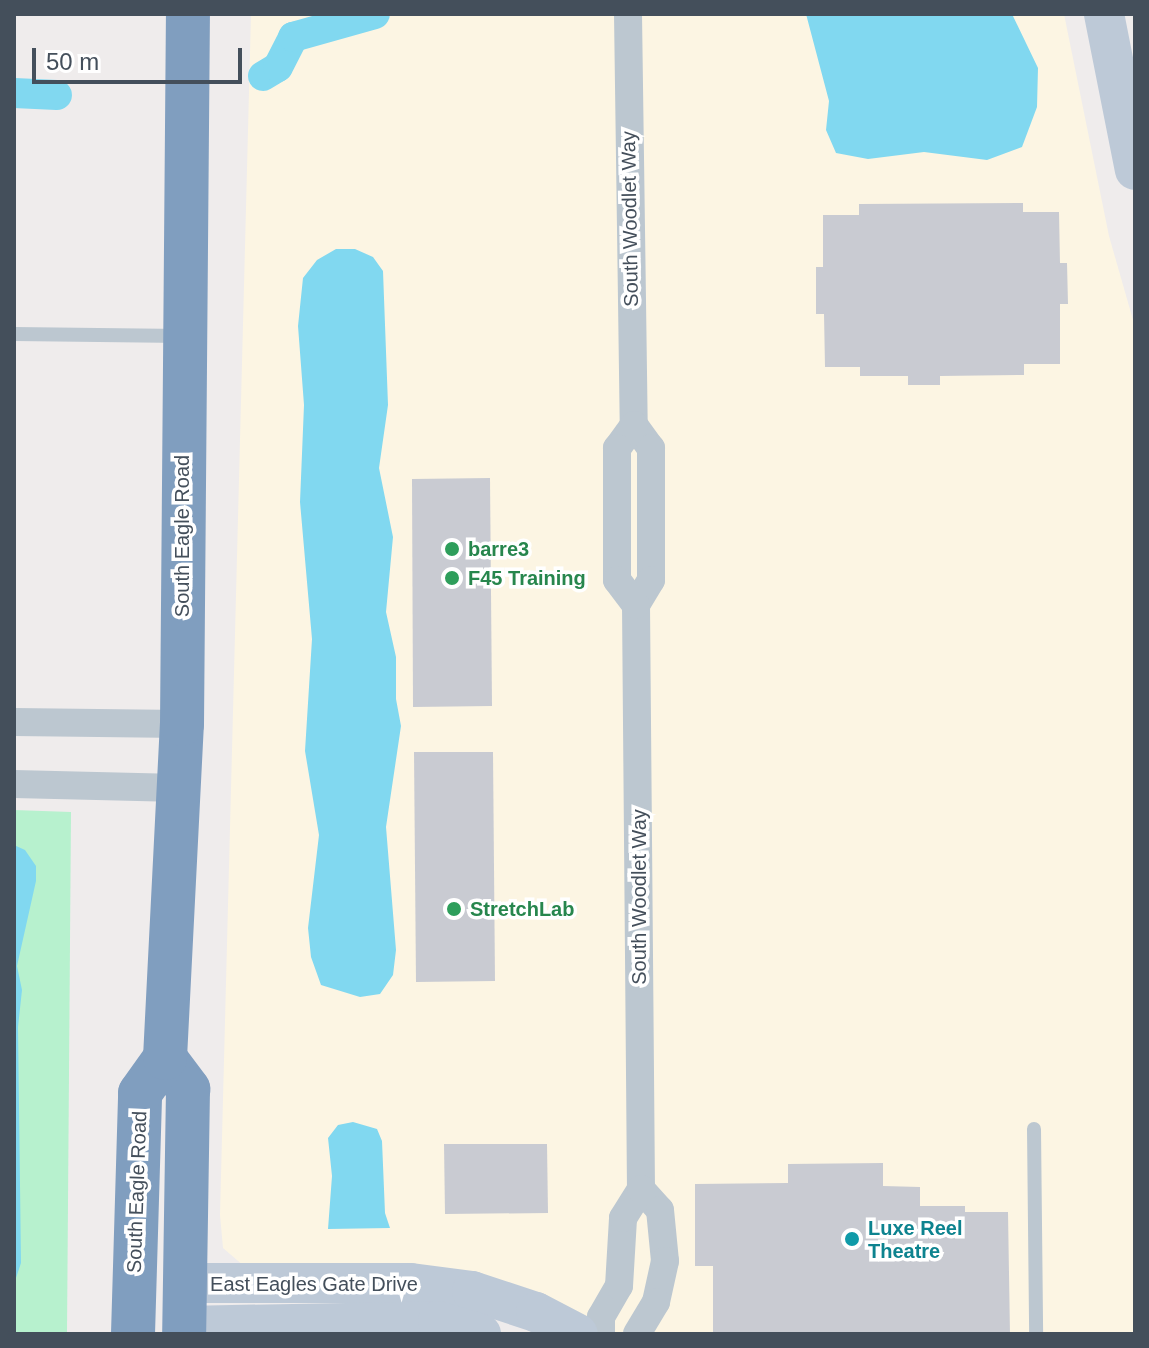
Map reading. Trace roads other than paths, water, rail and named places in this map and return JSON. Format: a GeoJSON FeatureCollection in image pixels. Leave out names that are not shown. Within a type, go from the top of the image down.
{"type":"FeatureCollection","features":[{"type":"Feature","properties":{"kind":"highway","name":"South Eagle Road"},"geometry":{"type":"LineString","coordinates":[[133,1334],[140,1093],[165,1058],[182,724],[188,14]]}},
{"type":"Feature","properties":{"kind":"highway"},"geometry":{"type":"LineString","coordinates":[[165,1058],[188,1089],[185,1283],[174,1331]]}},
{"type":"Feature","properties":{"kind":"highway"},"geometry":{"type":"LineString","coordinates":[[134,1253],[150,1268],[156,1292],[174,1331]]}},
{"type":"Feature","properties":{"kind":"street","name":"South Woodlet Way"},"geometry":{"type":"LineString","coordinates":[[601,1334],[601,1317],[619,1286],[623,1218],[641,1189],[636,605],[617,580],[617,448],[634,425],[628,14]]}},
{"type":"Feature","properties":{"kind":"street"},"geometry":{"type":"LineString","coordinates":[[1104,14],[1135,170]]}},
{"type":"Feature","properties":{"kind":"street"},"geometry":{"type":"LineString","coordinates":[[14,722],[182,724]]}},
{"type":"Feature","properties":{"kind":"street"},"geometry":{"type":"LineString","coordinates":[[14,784],[179,788]]}},
{"type":"Feature","properties":{"kind":"street"},"geometry":{"type":"LineString","coordinates":[[637,1334],[656,1302],[665,1261],[660,1210],[641,1189]]}},
{"type":"Feature","properties":{"kind":"street","name":"East Eagles Gate Drive"},"geometry":{"type":"LineString","coordinates":[[185,1283],[411,1283],[472,1291],[536,1312],[578,1334]]}},
{"type":"Feature","properties":{"kind":"street","name":"East Eagles Gate Drive"},"geometry":{"type":"LineString","coordinates":[[174,1331],[438,1321],[481,1334]]}},
{"type":"Feature","properties":{"kind":"lane"},"geometry":{"type":"LineString","coordinates":[[14,334],[183,336]]}},
{"type":"Feature","properties":{"kind":"lane"},"geometry":{"type":"LineString","coordinates":[[1034,1129],[1036,1334]]}},
{"type":"Feature","properties":{"kind":"water"},"geometry":{"type":"Polygon","coordinates":[[[806,14],[1012,14],[1038,68],[1037,107],[1022,147],[987,160],[924,152],[868,159],[836,153],[826,130],[829,101],[806,14]]]}},
{"type":"Feature","properties":{"kind":"water"},"geometry":{"type":"Polygon","coordinates":[[[336,249],[355,249],[373,257],[383,271],[388,405],[379,468],[393,537],[386,612],[396,657],[396,699],[401,726],[386,827],[396,950],[393,975],[380,994],[360,997],[321,985],[311,957],[308,928],[319,835],[305,751],[312,639],[300,502],[304,405],[298,326],[303,278],[317,260],[336,249]]]}},
{"type":"Feature","properties":{"kind":"water"},"geometry":{"type":"Polygon","coordinates":[[[14,845],[25,850],[36,866],[36,881],[17,966],[22,990],[18,1027],[21,1263],[14,1284],[14,845]]]}},
{"type":"Feature","properties":{"kind":"water"},"geometry":{"type":"Polygon","coordinates":[[[353,1122],[377,1129],[382,1141],[385,1213],[390,1228],[328,1229],[332,1176],[328,1138],[338,1125],[353,1122]]]}},
{"type":"Feature","properties":{"kind":"waterway"},"geometry":{"type":"LineString","coordinates":[[263,76],[278,67],[293,37],[375,14]]}},
{"type":"Feature","properties":{"kind":"waterway"},"geometry":{"type":"LineString","coordinates":[[14,93],[57,95]]}},
{"type":"Feature","properties":{"kind":"place","name":"barre3"},"geometry":{"type":"Point","coordinates":[452,549]}},
{"type":"Feature","properties":{"kind":"place","name":"F45 Training"},"geometry":{"type":"Point","coordinates":[452,578]}},
{"type":"Feature","properties":{"kind":"place","name":"StretchLab"},"geometry":{"type":"Point","coordinates":[454,909]}},
{"type":"Feature","properties":{"kind":"place","name":"Luxe Reel Theatre"},"geometry":{"type":"Point","coordinates":[852,1239]}}]}
